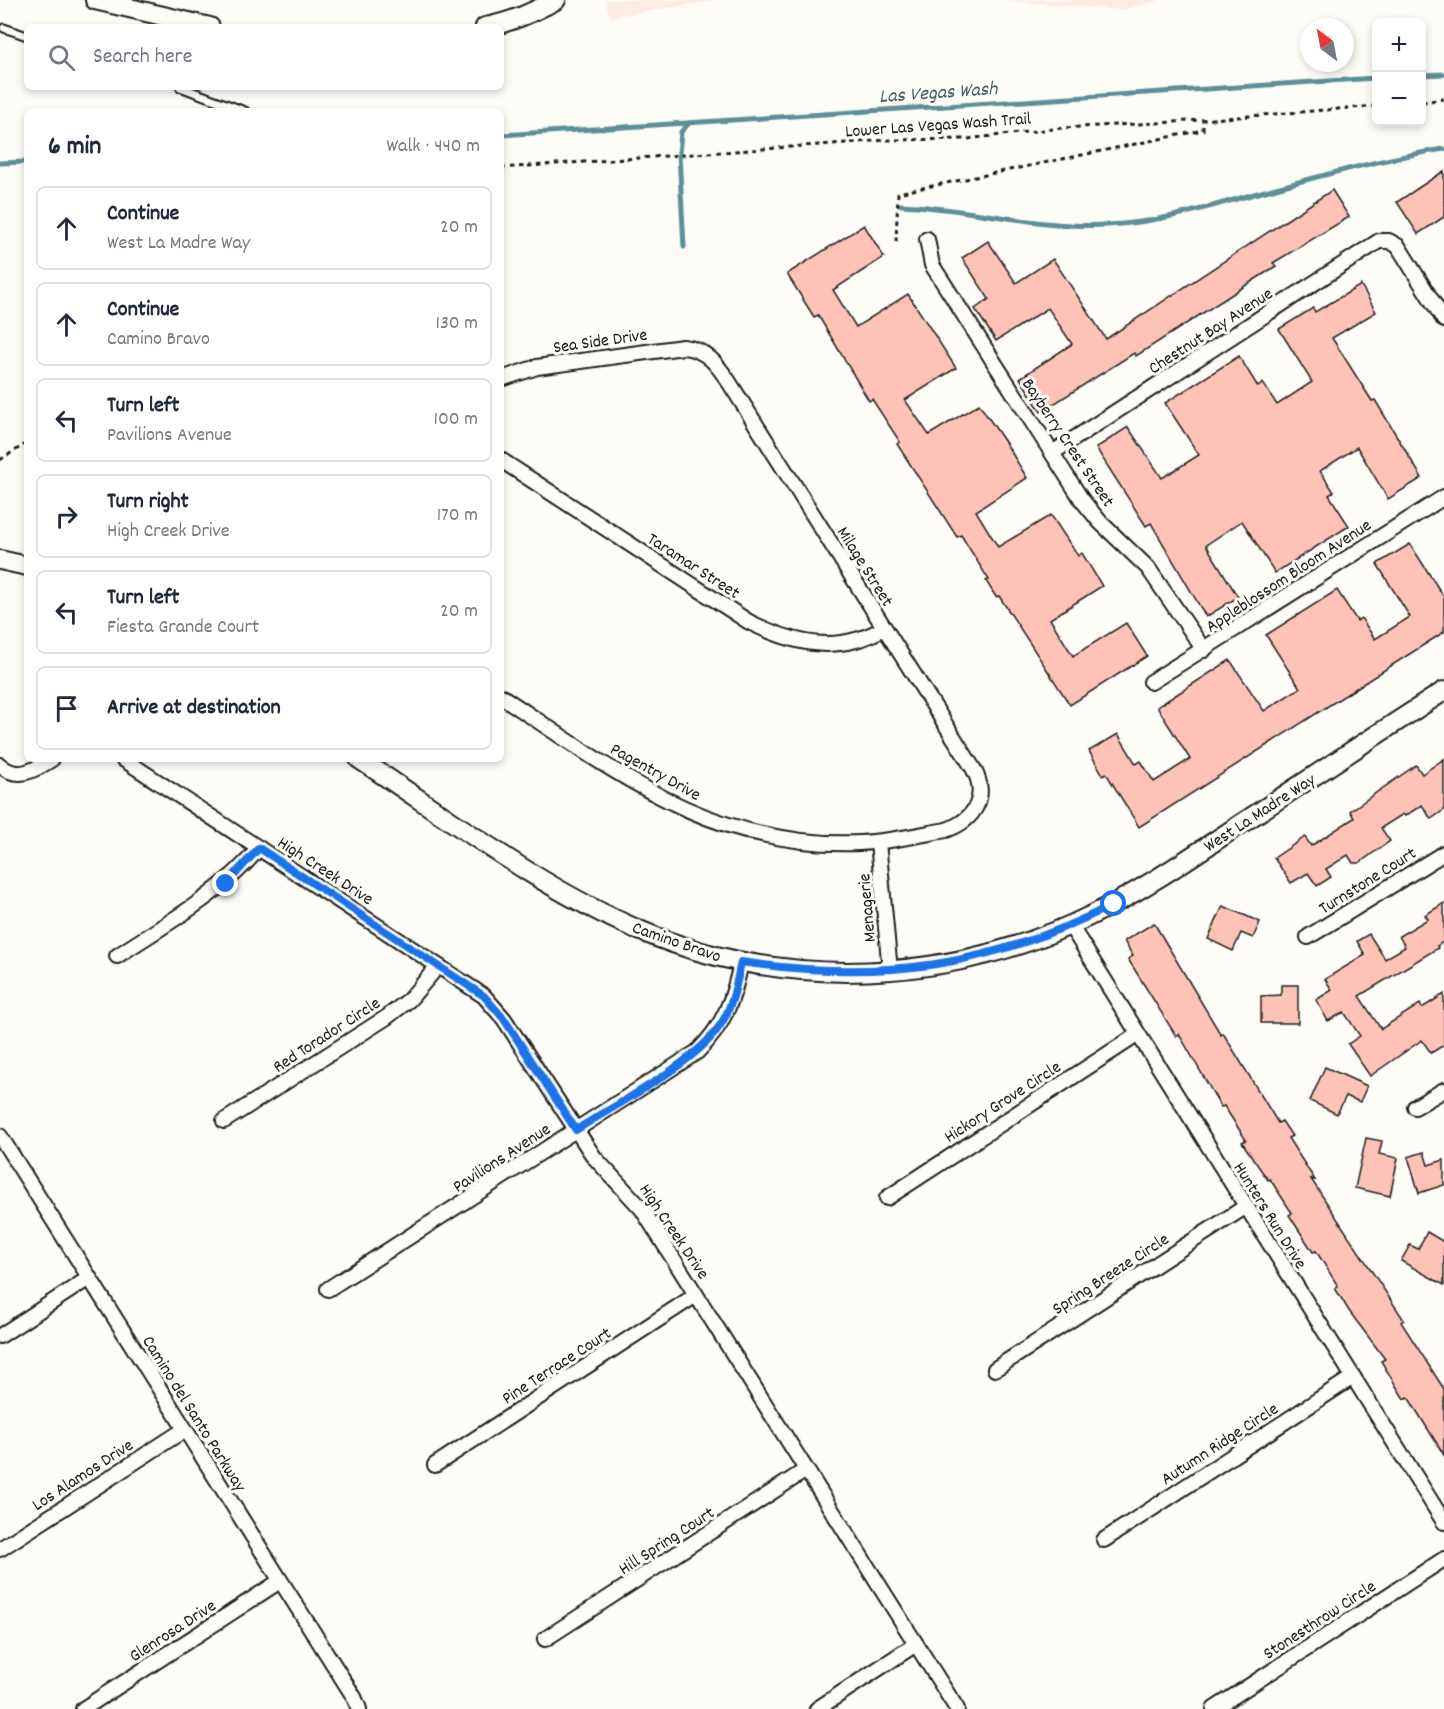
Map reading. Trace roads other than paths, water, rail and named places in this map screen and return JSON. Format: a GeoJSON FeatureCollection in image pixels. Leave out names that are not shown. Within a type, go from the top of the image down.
{"type":"FeatureCollection","features":[{"type":"Feature","properties":{"kind":"street"},"geometry":{"type":"LineString","coordinates":[[94,0],[197,24]]}},
{"type":"Feature","properties":{"kind":"street"},"geometry":{"type":"LineString","coordinates":[[498,24],[510,21],[556,0]]}},
{"type":"Feature","properties":{"kind":"street","name":"Bayberry Crest Street"},"geometry":{"type":"LineString","coordinates":[[927,239],[932,265],[1082,500],[1100,522],[1148,568],[1204,650]]}},
{"type":"Feature","properties":{"kind":"street","name":"Chestnut Bay Avenue"},"geometry":{"type":"LineString","coordinates":[[1052,453],[1379,242],[1389,241],[1398,246],[1444,320]]}},
{"type":"Feature","properties":{"kind":"street","name":"Sea Side Drive"},"geometry":{"type":"LineString","coordinates":[[504,378],[537,367],[675,348],[690,348],[705,353]]}},
{"type":"Feature","properties":{"kind":"street","name":"Milage Street"},"geometry":{"type":"LineString","coordinates":[[705,353],[729,382],[978,777],[981,797],[978,805]]}},
{"type":"Feature","properties":{"kind":"street","name":"Taramar Street"},"geometry":{"type":"LineString","coordinates":[[504,462],[749,622],[766,630],[798,642],[829,646],[855,642],[884,628]]}},
{"type":"Feature","properties":{"kind":"street","name":"Appleblossom Bloom Avenue"},"geometry":{"type":"LineString","coordinates":[[1151,682],[1442,504]]}},
{"type":"Feature","properties":{"kind":"street"},"geometry":{"type":"LineString","coordinates":[[0,560],[24,565]]}},
{"type":"Feature","properties":{"kind":"street","name":"West La Madre Way"},"geometry":{"type":"LineString","coordinates":[[1070,925],[1114,904],[1158,877],[1444,691]]}},
{"type":"Feature","properties":{"kind":"street","name":"Pagentry Drive"},"geometry":{"type":"LineString","coordinates":[[504,698],[641,788],[706,818],[751,832],[799,840],[878,842],[956,827],[972,814],[978,805]]}},
{"type":"Feature","properties":{"kind":"street"},"geometry":{"type":"LineString","coordinates":[[0,765],[14,774],[34,770],[47,762]]}},
{"type":"Feature","properties":{"kind":"street","name":"High Creek Drive"},"geometry":{"type":"LineString","coordinates":[[128,762],[484,996],[504,1019],[601,1167],[639,1204],[957,1709]]}},
{"type":"Feature","properties":{"kind":"street","name":"Camino Bravo"},"geometry":{"type":"LineString","coordinates":[[363,762],[590,907],[666,940],[741,962],[817,971],[891,971],[971,958],[1022,943],[1070,925]]}},
{"type":"Feature","properties":{"kind":"street","name":"Menagerie"},"geometry":{"type":"LineString","coordinates":[[878,842],[891,971]]}},
{"type":"Feature","properties":{"kind":"street"},"geometry":{"type":"LineString","coordinates":[[117,956],[217,891],[235,876],[259,848]]}},
{"type":"Feature","properties":{"kind":"street","name":"Turnstone Court"},"geometry":{"type":"LineString","coordinates":[[1308,937],[1444,853]]}},
{"type":"Feature","properties":{"kind":"street","name":"Hunters Run Drive"},"geometry":{"type":"LineString","coordinates":[[1070,925],[1444,1522]]}},
{"type":"Feature","properties":{"kind":"street","name":"Pavilions Avenue"},"geometry":{"type":"LineString","coordinates":[[328,1289],[685,1061],[717,1031],[731,1005],[741,962]]}},
{"type":"Feature","properties":{"kind":"street","name":"Red Torador Circle"},"geometry":{"type":"LineString","coordinates":[[224,1121],[387,1017],[409,1000],[438,966]]}},
{"type":"Feature","properties":{"kind":"street","name":"Hickory Grove Circle"},"geometry":{"type":"LineString","coordinates":[[887,1198],[1137,1035]]}},
{"type":"Feature","properties":{"kind":"street"},"geometry":{"type":"LineString","coordinates":[[1415,1107],[1444,1090]]}},
{"type":"Feature","properties":{"kind":"street","name":"Camino del Santo Parkway"},"geometry":{"type":"LineString","coordinates":[[0,1136],[354,1697],[359,1709]]}},
{"type":"Feature","properties":{"kind":"street","name":"Spring Breeze Circle"},"geometry":{"type":"LineString","coordinates":[[995,1369],[1245,1207]]}},
{"type":"Feature","properties":{"kind":"street"},"geometry":{"type":"LineString","coordinates":[[0,1336],[89,1278]]}},
{"type":"Feature","properties":{"kind":"street","name":"Pine Terrace Court"},"geometry":{"type":"LineString","coordinates":[[435,1465],[696,1295]]}},
{"type":"Feature","properties":{"kind":"street","name":"Autumn Ridge Circle"},"geometry":{"type":"LineString","coordinates":[[1104,1540],[1353,1377]]}},
{"type":"Feature","properties":{"kind":"street","name":"Los Alamos Drive"},"geometry":{"type":"LineString","coordinates":[[0,1549],[184,1430]]}},
{"type":"Feature","properties":{"kind":"street","name":"Hill Spring Court"},"geometry":{"type":"LineString","coordinates":[[545,1639],[806,1470]]}},
{"type":"Feature","properties":{"kind":"street","name":"Stonesthrow Circle"},"geometry":{"type":"LineString","coordinates":[[1214,1709],[1444,1559]]}},
{"type":"Feature","properties":{"kind":"street","name":"Glenrosa Drive"},"geometry":{"type":"LineString","coordinates":[[83,1709],[280,1581]]}},
{"type":"Feature","properties":{"kind":"street"},"geometry":{"type":"LineString","coordinates":[[817,1709],[916,1644]]}},
{"type":"Feature","properties":{"kind":"lane"},"geometry":{"type":"LineString","coordinates":[[4,28],[24,35]]}},
{"type":"Feature","properties":{"kind":"lane"},"geometry":{"type":"LineString","coordinates":[[188,90],[237,108]]}},
{"type":"Feature","properties":{"kind":"waterway","name":"Las Vegas Wash"},"geometry":{"type":"LineString","coordinates":[[1426,75],[1444,74]]}},
{"type":"Feature","properties":{"kind":"waterway","name":"Las Vegas Wash"},"geometry":{"type":"LineString","coordinates":[[504,135],[1372,78]]}},
{"type":"Feature","properties":{"kind":"waterway"},"geometry":{"type":"LineString","coordinates":[[684,247],[679,154],[681,132],[689,123]]}},
{"type":"Feature","properties":{"kind":"waterway"},"geometry":{"type":"LineString","coordinates":[[901,205],[1056,224],[1127,224],[1182,214],[1349,169],[1444,149]]}},
{"type":"Feature","properties":{"kind":"waterway","name":"Las Vegas Wash"},"geometry":{"type":"LineString","coordinates":[[0,163],[24,162]]}}]}
